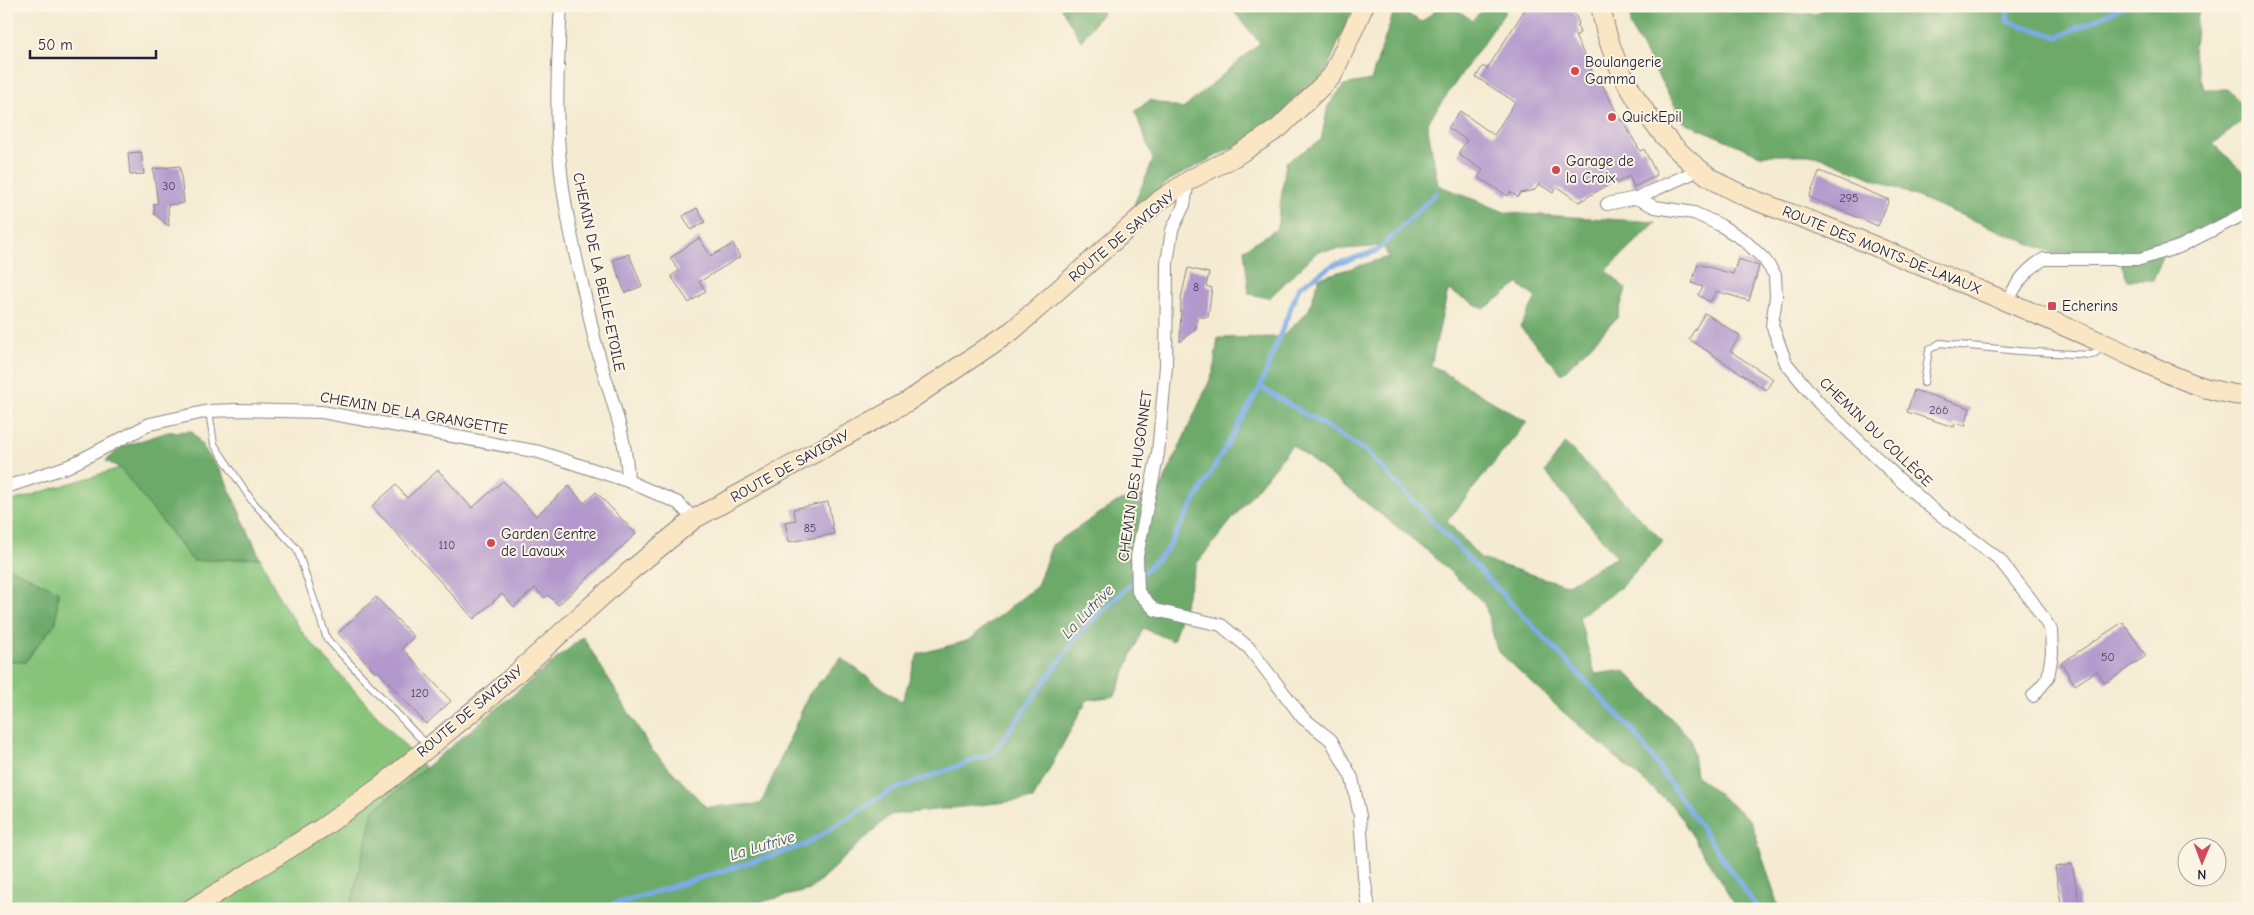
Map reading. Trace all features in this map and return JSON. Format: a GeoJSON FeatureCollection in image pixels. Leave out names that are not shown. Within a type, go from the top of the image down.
{"type":"FeatureCollection","features":[{"type":"Feature","properties":{"kind":"street","name":"CHEMIN DE LA BELLE-ETOILE"},"geometry":{"type":"LineString","coordinates":[[561,6],[558,53],[560,162],[571,230],[599,356],[628,459],[628,481]]}},
{"type":"Feature","properties":{"kind":"street","name":"ROUTE DE SAVIGNY"},"geometry":{"type":"LineString","coordinates":[[191,909],[322,828],[380,787],[429,745],[490,698],[629,572],[694,519],[907,402],[1012,330],[1160,200],[1188,181],[1234,157],[1279,128],[1332,76],[1364,6]]}},
{"type":"Feature","properties":{"kind":"street","name":"ROUTE DES MONTS-DE-LAVAUX"},"geometry":{"type":"LineString","coordinates":[[1601,6],[1612,54],[1634,96],[1660,130],[1699,170],[1728,187],[1757,200],[1824,225],[2008,302],[2107,345],[2183,381],[2229,394],[2248,396]]}},
{"type":"Feature","properties":{"kind":"street"},"geometry":{"type":"LineString","coordinates":[[1606,204],[1636,198],[1699,170]]}},
{"type":"Feature","properties":{"kind":"street","name":"CHEMIN DES HUGONNET"},"geometry":{"type":"LineString","coordinates":[[1188,181],[1184,205],[1172,230],[1167,263],[1166,366],[1158,453],[1137,556],[1138,592],[1155,610],[1221,625],[1250,648],[1302,718],[1331,740],[1352,778],[1360,816],[1364,877],[1369,909]]}},
{"type":"Feature","properties":{"kind":"street","name":"CHEMIN DU COLLÈGE"},"geometry":{"type":"LineString","coordinates":[[1636,198],[1655,207],[1694,213],[1720,225],[1744,240],[1764,259],[1775,275],[1776,297],[1772,325],[1786,363],[1819,403],[1900,480],[1930,506],[1999,559],[2032,601],[2051,630],[2052,653],[2048,678],[2033,696]]}},
{"type":"Feature","properties":{"kind":"street"},"geometry":{"type":"LineString","coordinates":[[2008,302],[2020,278],[2030,266],[2044,258],[2140,259],[2179,247],[2248,212]]}},
{"type":"Feature","properties":{"kind":"street","name":"CHEMIN DE LA GRANGETTE"},"geometry":{"type":"LineString","coordinates":[[6,487],[69,466],[150,424],[209,411],[322,412],[539,452],[628,481],[678,503],[694,519]]}},
{"type":"Feature","properties":{"kind":"lane"},"geometry":{"type":"LineString","coordinates":[[1924,383],[1929,350],[1940,343],[2019,351],[2092,355],[2107,345]]}},
{"type":"Feature","properties":{"kind":"lane"},"geometry":{"type":"LineString","coordinates":[[209,411],[214,444],[252,501],[297,548],[327,640],[418,736],[429,745]]}},
{"type":"Feature","properties":{"kind":"green space"},"geometry":{"type":"Polygon","coordinates":[[[1060,6],[1107,6],[1081,41],[1060,6]]]}},
{"type":"Feature","properties":{"kind":"green space"},"geometry":{"type":"Polygon","coordinates":[[[1229,6],[1354,6],[1325,74],[1262,132],[1170,180],[1130,214],[1153,160],[1135,111],[1150,100],[1183,109],[1260,43],[1229,6]]]}},
{"type":"Feature","properties":{"kind":"green space"},"geometry":{"type":"Polygon","coordinates":[[[1440,6],[1451,6],[1472,20],[1487,6],[1498,6],[1506,11],[1427,123],[1438,185],[1507,213],[1656,222],[1607,270],[1626,289],[1617,318],[1562,374],[1520,327],[1536,298],[1518,284],[1484,309],[1448,290],[1431,365],[1527,422],[1447,521],[1481,559],[1566,585],[1617,557],[1545,472],[1565,443],[1663,541],[1621,587],[1579,617],[1595,674],[1624,670],[1691,739],[1696,775],[1751,821],[1779,909],[1738,909],[1675,808],[1561,710],[1497,650],[1485,604],[1429,552],[1292,445],[1197,563],[1173,641],[1143,628],[1115,696],[1087,700],[1033,799],[890,815],[810,890],[753,904],[748,909],[350,909],[373,811],[583,637],[651,749],[706,807],[761,804],[809,694],[841,658],[902,702],[918,654],[967,641],[1037,586],[1052,545],[1117,502],[1159,492],[1213,373],[1218,338],[1282,337],[1309,310],[1319,278],[1388,257],[1384,246],[1318,251],[1269,298],[1249,294],[1244,249],[1277,229],[1286,162],[1321,140],[1328,106],[1344,85],[1371,80],[1395,8],[1422,22],[1440,6]]]}},
{"type":"Feature","properties":{"kind":"green space"},"geometry":{"type":"Polygon","coordinates":[[[1631,6],[1735,6],[1736,11],[1816,14],[1825,6],[1868,6],[1879,11],[1882,6],[2205,6],[2199,8],[2193,53],[2204,89],[2227,89],[2248,109],[2248,117],[2213,144],[2248,176],[2248,206],[2168,245],[2153,280],[2128,280],[2117,255],[2055,254],[1816,155],[1760,155],[1684,122],[1630,26],[1631,6]]]}},
{"type":"Feature","properties":{"kind":"green space"},"geometry":{"type":"Polygon","coordinates":[[[192,431],[224,477],[260,558],[193,561],[120,468],[106,461],[121,447],[168,432],[192,431]]]}},
{"type":"Feature","properties":{"kind":"green space"},"geometry":{"type":"Polygon","coordinates":[[[120,468],[193,561],[260,558],[281,601],[305,636],[425,768],[373,811],[350,909],[6,909],[6,661],[25,662],[56,622],[58,592],[6,566],[6,503],[120,468]]]}},
{"type":"Feature","properties":{"kind":"green space"},"geometry":{"type":"Polygon","coordinates":[[[6,566],[58,591],[56,622],[25,662],[6,661],[6,566]]]}},
{"type":"Feature","properties":{"kind":"building"},"geometry":{"type":"Polygon","coordinates":[[[1527,6],[1571,6],[1579,23],[1577,25],[1580,33],[1575,36],[1598,83],[1601,82],[1621,121],[1623,120],[1640,151],[1644,149],[1657,175],[1634,187],[1629,176],[1617,183],[1616,180],[1579,202],[1557,187],[1553,193],[1539,184],[1535,190],[1520,193],[1518,197],[1510,192],[1508,196],[1478,177],[1483,170],[1458,154],[1467,140],[1448,128],[1460,111],[1494,135],[1515,102],[1476,77],[1483,66],[1487,69],[1527,6]]]}},
{"type":"Feature","properties":{"kind":"building"},"geometry":{"type":"Polygon","coordinates":[[[141,152],[144,174],[130,175],[128,153],[141,152]]]}},
{"type":"Feature","properties":{"kind":"building"},"geometry":{"type":"Polygon","coordinates":[[[180,166],[184,203],[168,205],[169,226],[154,214],[154,204],[158,203],[153,169],[180,166]]]}},
{"type":"Feature","properties":{"kind":"building"},"geometry":{"type":"Polygon","coordinates":[[[1820,171],[1889,200],[1878,226],[1809,197],[1820,171]]]}},
{"type":"Feature","properties":{"kind":"building"},"geometry":{"type":"Polygon","coordinates":[[[697,208],[705,222],[691,230],[683,216],[697,208]]]}},
{"type":"Feature","properties":{"kind":"building"},"geometry":{"type":"Polygon","coordinates":[[[699,238],[711,256],[733,244],[740,257],[699,282],[706,291],[689,303],[671,276],[679,271],[670,258],[699,238]]]}},
{"type":"Feature","properties":{"kind":"building"},"geometry":{"type":"Polygon","coordinates":[[[629,254],[642,286],[625,293],[613,260],[629,254]]]}},
{"type":"Feature","properties":{"kind":"building"},"geometry":{"type":"Polygon","coordinates":[[[1738,259],[1759,266],[1749,301],[1717,291],[1710,302],[1698,295],[1703,287],[1692,283],[1698,264],[1733,274],[1738,259]]]}},
{"type":"Feature","properties":{"kind":"building"},"geometry":{"type":"Polygon","coordinates":[[[1188,268],[1209,273],[1206,286],[1212,288],[1208,317],[1197,317],[1196,328],[1180,342],[1181,298],[1188,268]]]}},
{"type":"Feature","properties":{"kind":"building"},"geometry":{"type":"Polygon","coordinates":[[[1705,313],[1740,336],[1730,351],[1773,379],[1766,390],[1689,339],[1705,313]]]}},
{"type":"Feature","properties":{"kind":"building"},"geometry":{"type":"Polygon","coordinates":[[[1914,390],[1970,408],[1965,426],[1955,423],[1954,427],[1907,412],[1914,390]]]}},
{"type":"Feature","properties":{"kind":"building"},"geometry":{"type":"Polygon","coordinates":[[[438,470],[472,508],[503,481],[536,516],[569,486],[584,503],[596,492],[636,534],[558,605],[548,595],[545,598],[535,588],[514,607],[502,594],[474,619],[372,506],[396,485],[407,498],[438,470]]]}},
{"type":"Feature","properties":{"kind":"building"},"geometry":{"type":"Polygon","coordinates":[[[828,502],[834,534],[789,542],[785,522],[796,520],[793,509],[828,502]]]}},
{"type":"Feature","properties":{"kind":"building"},"geometry":{"type":"Polygon","coordinates":[[[376,597],[414,637],[402,648],[451,701],[426,724],[378,671],[376,673],[338,633],[376,597]]]}},
{"type":"Feature","properties":{"kind":"building"},"geometry":{"type":"Polygon","coordinates":[[[2123,622],[2146,656],[2105,683],[2097,671],[2075,685],[2061,663],[2123,622]]]}},
{"type":"Feature","properties":{"kind":"building"},"geometry":{"type":"Polygon","coordinates":[[[2072,864],[2080,909],[2062,909],[2055,867],[2072,864]]]}},
{"type":"Feature","properties":{"kind":"waterway","name":"La Lutrive"},"geometry":{"type":"LineString","coordinates":[[1939,6],[1944,8],[1947,6]]}},
{"type":"Feature","properties":{"kind":"waterway","name":"La Lutrive"},"geometry":{"type":"LineString","coordinates":[[2008,6],[2007,21],[2058,37],[2124,6]]}},
{"type":"Feature","properties":{"kind":"waterway","name":"La Lutrive"},"geometry":{"type":"LineString","coordinates":[[600,909],[805,845],[890,791],[993,753],[1083,629],[1166,551],[1260,387],[1299,287],[1333,265],[1377,251],[1436,193]]}},
{"type":"Feature","properties":{"kind":"waterway"},"geometry":{"type":"LineString","coordinates":[[1260,387],[1365,450],[1635,733],[1758,909]]}},
{"type":"Feature","properties":{"kind":"place","name":"Boulangerie Gamma"},"geometry":{"type":"Point","coordinates":[1575,71]}},
{"type":"Feature","properties":{"kind":"place","name":"QuickEpil"},"geometry":{"type":"Point","coordinates":[1612,117]}},
{"type":"Feature","properties":{"kind":"place","name":"Garage de la Croix"},"geometry":{"type":"Point","coordinates":[1556,170]}},
{"type":"Feature","properties":{"kind":"place","name":"Echerins"},"geometry":{"type":"Point","coordinates":[2052,306]}},
{"type":"Feature","properties":{"kind":"place","name":"Garden Centre de Lavaux"},"geometry":{"type":"Point","coordinates":[491,543]}}]}
